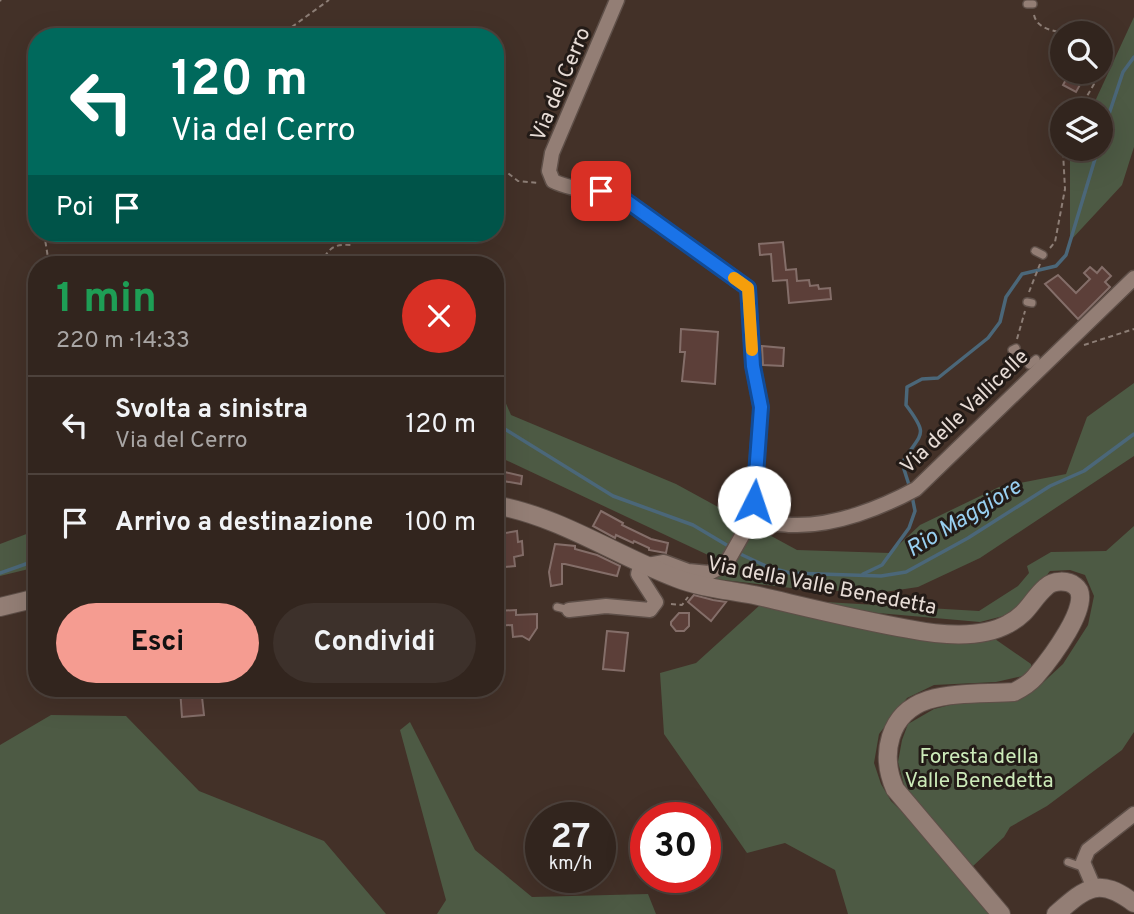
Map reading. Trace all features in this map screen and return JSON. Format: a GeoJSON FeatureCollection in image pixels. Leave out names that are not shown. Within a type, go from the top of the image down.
{"type":"FeatureCollection","features":[{"type":"Feature","properties":{"kind":"main road","name":"Via della Valle Benedetta"},"geometry":{"type":"LineString","coordinates":[[504,507],[547,518],[677,579],[912,630],[965,634],[989,631],[1007,625],[1022,615],[1046,586],[1055,582],[1074,585],[1081,598],[1074,621],[1034,678],[1023,688],[1014,692],[926,701],[905,714],[894,726],[888,740],[887,762],[895,789],[1001,914]]}},
{"type":"Feature","properties":{"kind":"main road"},"geometry":{"type":"LineString","coordinates":[[0,607],[28,600]]}},
{"type":"Feature","properties":{"kind":"main road"},"geometry":{"type":"LineString","coordinates":[[1056,914],[1082,891],[1094,888],[1121,893],[1134,903]]}},
{"type":"Feature","properties":{"kind":"street","name":"Via del Cerro"},"geometry":{"type":"LineString","coordinates":[[553,181],[549,171],[552,153],[617,0]]}},
{"type":"Feature","properties":{"kind":"street"},"geometry":{"type":"LineString","coordinates":[[553,181],[564,187],[601,191],[621,197],[748,288],[753,366],[761,407],[748,530],[726,564],[709,573],[688,571],[664,562],[644,564],[639,574],[656,602],[650,610],[606,606],[563,609]]}},
{"type":"Feature","properties":{"kind":"street","name":"Via delle Vallicelle"},"geometry":{"type":"LineString","coordinates":[[748,530],[769,523],[796,526],[844,517],[895,501],[916,489],[1134,278]]}},
{"type":"Feature","properties":{"kind":"street"},"geometry":{"type":"LineString","coordinates":[[1094,888],[1083,862],[1088,850],[1134,814]]}},
{"type":"Feature","properties":{"kind":"lane"},"geometry":{"type":"LineString","coordinates":[[1035,251],[1043,255]]}},
{"type":"Feature","properties":{"kind":"lane"},"geometry":{"type":"LineString","coordinates":[[1029,365],[1036,359]]}},
{"type":"Feature","properties":{"kind":"lane"},"geometry":{"type":"LineString","coordinates":[[1068,862],[1085,868]]}},
{"type":"Feature","properties":{"kind":"path"},"geometry":{"type":"LineString","coordinates":[[290,28],[329,0]]}},
{"type":"Feature","properties":{"kind":"path"},"geometry":{"type":"LineString","coordinates":[[1030,4],[1035,21],[1050,29]]}},
{"type":"Feature","properties":{"kind":"path"},"geometry":{"type":"LineString","coordinates":[[1014,349],[1043,255],[1055,242],[1065,189],[1064,161]]}},
{"type":"Feature","properties":{"kind":"path"},"geometry":{"type":"LineString","coordinates":[[504,170],[518,181],[535,184],[553,181]]}},
{"type":"Feature","properties":{"kind":"path"},"geometry":{"type":"LineString","coordinates":[[326,256],[336,244],[351,245],[353,242]]}},
{"type":"Feature","properties":{"kind":"path"},"geometry":{"type":"LineString","coordinates":[[1076,347],[1134,329]]}},
{"type":"Feature","properties":{"kind":"path"},"geometry":{"type":"LineString","coordinates":[[656,602],[682,605],[694,583]]}},
{"type":"Feature","properties":{"kind":"green space"},"geometry":{"type":"Polygon","coordinates":[[[1134,17],[1134,147],[1122,185],[1070,241],[1070,161],[1113,161],[1113,98],[1097,98],[1103,84],[1113,84],[1113,62],[1134,17]]]}},
{"type":"Feature","properties":{"kind":"green space"},"geometry":{"type":"Polygon","coordinates":[[[1134,383],[1134,456],[980,558],[918,587],[878,593],[800,589],[715,579],[708,555],[504,459],[504,399],[511,415],[676,484],[797,550],[890,553],[920,525],[999,487],[1066,474],[1087,417],[1134,383]]]}},
{"type":"Feature","properties":{"kind":"green space","name":"Foresta della Valle Benedetta"},"geometry":{"type":"Polygon","coordinates":[[[1134,526],[1134,732],[1122,750],[1047,806],[1010,827],[1004,837],[972,867],[904,785],[898,762],[908,724],[934,709],[1036,689],[1063,664],[1088,625],[1094,596],[1085,575],[1070,570],[1050,571],[1030,596],[1007,615],[980,622],[878,613],[808,601],[979,611],[1018,586],[1029,573],[1027,566],[1051,552],[1106,551],[1134,526]]]}},
{"type":"Feature","properties":{"kind":"green space"},"geometry":{"type":"Polygon","coordinates":[[[28,533],[28,569],[0,576],[0,544],[28,533]]]}},
{"type":"Feature","properties":{"kind":"green space"},"geometry":{"type":"Polygon","coordinates":[[[760,605],[924,636],[995,639],[1031,664],[1032,674],[996,682],[934,685],[907,698],[879,734],[874,763],[881,784],[891,801],[995,914],[848,914],[835,870],[785,843],[747,853],[721,816],[721,802],[711,802],[664,734],[660,673],[696,663],[760,605]]]}},
{"type":"Feature","properties":{"kind":"green space"},"geometry":{"type":"Polygon","coordinates":[[[51,715],[126,716],[199,791],[324,841],[386,914],[0,914],[0,745],[51,715]]]}},
{"type":"Feature","properties":{"kind":"green space"},"geometry":{"type":"Polygon","coordinates":[[[410,722],[475,850],[525,893],[532,897],[648,894],[656,914],[437,914],[446,900],[400,730],[410,722]]]}},
{"type":"Feature","properties":{"kind":"building"},"geometry":{"type":"Polygon","coordinates":[[[1064,84],[1080,84],[1076,92],[1064,84]]]}},
{"type":"Feature","properties":{"kind":"building"},"geometry":{"type":"Polygon","coordinates":[[[783,242],[786,270],[796,269],[797,281],[809,280],[810,286],[830,288],[831,299],[789,303],[787,280],[773,281],[771,254],[760,255],[759,244],[783,242]]]}},
{"type":"Feature","properties":{"kind":"building"},"geometry":{"type":"Polygon","coordinates":[[[1090,267],[1097,273],[1102,267],[1111,276],[1105,282],[1110,287],[1078,319],[1045,284],[1058,275],[1076,293],[1090,279],[1084,273],[1090,267]]]}},
{"type":"Feature","properties":{"kind":"building"},"geometry":{"type":"Polygon","coordinates":[[[681,329],[718,332],[715,384],[682,381],[685,352],[680,352],[681,329]]]}},
{"type":"Feature","properties":{"kind":"building"},"geometry":{"type":"Polygon","coordinates":[[[762,346],[784,348],[783,366],[763,365],[762,346]]]}},
{"type":"Feature","properties":{"kind":"building"},"geometry":{"type":"Polygon","coordinates":[[[504,472],[522,476],[521,484],[504,481],[504,472]]]}},
{"type":"Feature","properties":{"kind":"building"},"geometry":{"type":"Polygon","coordinates":[[[601,511],[651,539],[668,543],[666,553],[649,550],[616,535],[615,538],[593,526],[601,511]]]}},
{"type":"Feature","properties":{"kind":"building"},"geometry":{"type":"Polygon","coordinates":[[[517,531],[518,542],[522,541],[523,555],[514,557],[515,566],[505,567],[504,533],[517,531]]]}},
{"type":"Feature","properties":{"kind":"building"},"geometry":{"type":"Polygon","coordinates":[[[555,544],[575,546],[575,549],[597,555],[620,566],[617,576],[562,564],[562,584],[551,586],[549,572],[555,544]]]}},
{"type":"Feature","properties":{"kind":"building"},"geometry":{"type":"Polygon","coordinates":[[[694,595],[726,602],[711,621],[688,602],[694,595]]]}},
{"type":"Feature","properties":{"kind":"building"},"geometry":{"type":"Polygon","coordinates":[[[516,610],[516,615],[537,614],[537,628],[529,640],[522,636],[513,637],[512,625],[504,625],[504,611],[516,610]]]}},
{"type":"Feature","properties":{"kind":"building"},"geometry":{"type":"Polygon","coordinates":[[[679,613],[689,613],[689,626],[684,631],[676,631],[671,625],[679,613]]]}},
{"type":"Feature","properties":{"kind":"building"},"geometry":{"type":"Polygon","coordinates":[[[607,631],[628,633],[624,671],[603,669],[607,631]]]}},
{"type":"Feature","properties":{"kind":"building"},"geometry":{"type":"Polygon","coordinates":[[[181,697],[202,697],[204,715],[182,717],[181,697]]]}},
{"type":"Feature","properties":{"kind":"waterway"},"geometry":{"type":"LineString","coordinates":[[1113,102],[1123,72],[1134,57]]}},
{"type":"Feature","properties":{"kind":"waterway"},"geometry":{"type":"LineString","coordinates":[[910,488],[902,463],[918,439],[920,429],[906,405],[907,387],[922,379],[938,378],[988,338],[1000,322],[1006,297],[1022,274],[1056,266],[1066,255],[1094,161]]}},
{"type":"Feature","properties":{"kind":"waterway","name":"Rio Maggiore"},"geometry":{"type":"LineString","coordinates":[[504,429],[613,496],[693,525],[730,547]]}},
{"type":"Feature","properties":{"kind":"waterway","name":"Rio Maggiore"},"geometry":{"type":"LineString","coordinates":[[736,552],[768,567],[790,573],[881,576],[906,572],[968,538],[1050,486],[1084,471],[1134,434]]}},
{"type":"Feature","properties":{"kind":"waterway"},"geometry":{"type":"LineString","coordinates":[[863,574],[882,565],[909,528],[915,511],[912,496]]}},
{"type":"Feature","properties":{"kind":"waterway","name":"Rio Maggiore"},"geometry":{"type":"LineString","coordinates":[[0,573],[28,563]]}},
{"type":"Feature","properties":{"kind":"slow traffic"},"geometry":{"type":"LineString","coordinates":[[734,278],[748,288],[752,350]]}},
{"type":"Feature","properties":{"kind":"route"},"geometry":{"type":"LineString","coordinates":[[601,191],[621,197],[748,288],[753,366],[761,407],[754,502]]}}]}
